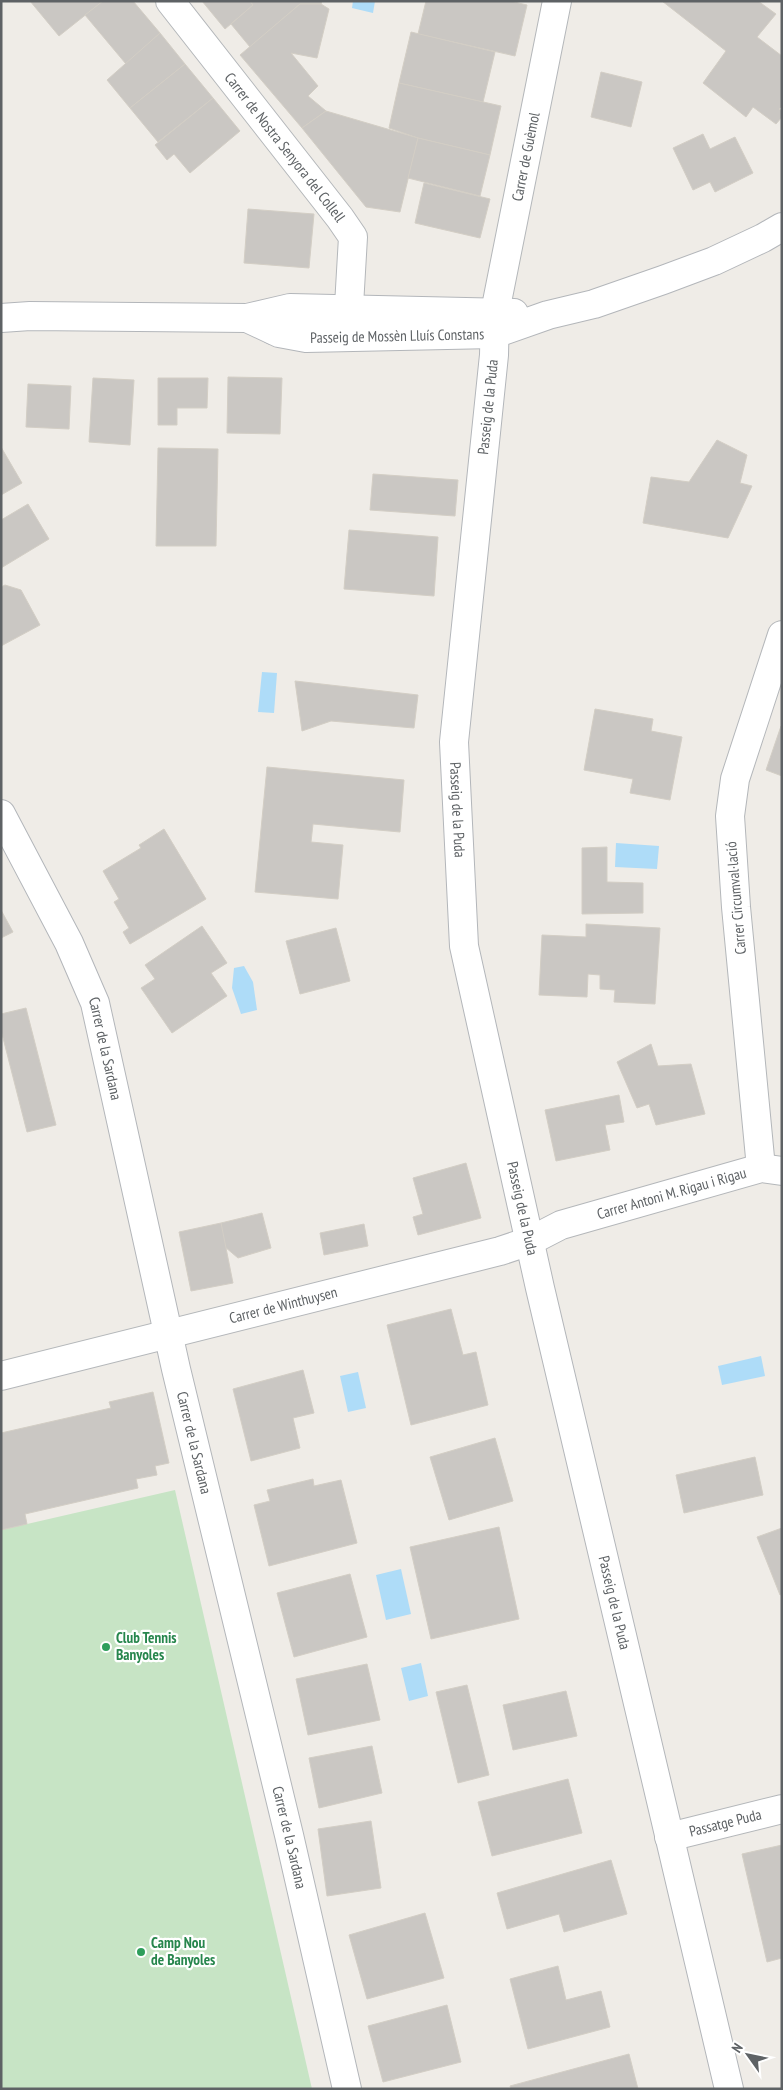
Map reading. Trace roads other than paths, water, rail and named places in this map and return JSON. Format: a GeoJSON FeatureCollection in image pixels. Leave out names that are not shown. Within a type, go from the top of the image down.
{"type":"FeatureCollection","features":[{"type":"Feature","properties":{"kind":"main road","name":"Carrer de Nostra Senyora del Collell"},"geometry":{"type":"LineString","coordinates":[[170,1],[353,237],[349,316]]}},
{"type":"Feature","properties":{"kind":"main road","name":"Carrer de Guèmol"},"geometry":{"type":"LineString","coordinates":[[495,323],[557,1]]}},
{"type":"Feature","properties":{"kind":"main road","name":"Passeig de Mossèn Lluís Constans"},"geometry":{"type":"LineString","coordinates":[[247,318],[279,333],[306,338],[495,323],[548,315],[599,302],[680,274],[714,261],[782,227]]}},
{"type":"Feature","properties":{"kind":"main road","name":"Passeig de Mossèn Lluís Constans"},"geometry":{"type":"LineString","coordinates":[[1,318],[40,316],[247,318],[290,308],[349,316],[495,323]]}},
{"type":"Feature","properties":{"kind":"main road"},"geometry":{"type":"LineString","coordinates":[[273,330],[349,316]]}},
{"type":"Feature","properties":{"kind":"main road","name":"Passeig de la Puda"},"geometry":{"type":"LineString","coordinates":[[495,323],[494,355],[454,742],[464,946],[530,1241],[729,2089]]}},
{"type":"Feature","properties":{"kind":"main road","name":"Carrer Circumval·lació"},"geometry":{"type":"LineString","coordinates":[[771,1170],[736,907],[730,816],[735,779],[782,635]]}},
{"type":"Feature","properties":{"kind":"main road","name":"Carrer de la Sardana"},"geometry":{"type":"LineString","coordinates":[[1,814],[69,943],[94,1003],[168,1333],[289,1834],[347,2089]]}},
{"type":"Feature","properties":{"kind":"main road","name":"Carrer Antoni M. Rigau i Rigau"},"geometry":{"type":"LineString","coordinates":[[562,1224],[771,1170]]}},
{"type":"Feature","properties":{"kind":"main road","name":"Carrer de Winthuysen"},"geometry":{"type":"LineString","coordinates":[[1,1376],[500,1251],[530,1241],[562,1224]]}},
{"type":"Feature","properties":{"kind":"main road","name":"Passatge Puda"},"geometry":{"type":"LineString","coordinates":[[669,1837],[782,1809]]}},
{"type":"Feature","properties":{"kind":"water"},"geometry":{"type":"Polygon","coordinates":[[[353,1],[375,1],[373,13],[352,8],[353,1]]]}},
{"type":"Feature","properties":{"kind":"water"},"geometry":{"type":"Polygon","coordinates":[[[262,672],[277,673],[274,713],[258,712],[262,672]]]}},
{"type":"Feature","properties":{"kind":"water"},"geometry":{"type":"Polygon","coordinates":[[[616,843],[659,846],[657,869],[615,867],[616,843]]]}},
{"type":"Feature","properties":{"kind":"water"},"geometry":{"type":"Polygon","coordinates":[[[244,966],[253,982],[257,1010],[241,1014],[232,988],[234,968],[244,966]]]}},
{"type":"Feature","properties":{"kind":"water"},"geometry":{"type":"Polygon","coordinates":[[[761,1356],[765,1376],[722,1385],[718,1366],[761,1356]]]}},
{"type":"Feature","properties":{"kind":"water"},"geometry":{"type":"Polygon","coordinates":[[[358,1372],[366,1408],[348,1412],[340,1376],[358,1372]]]}},
{"type":"Feature","properties":{"kind":"water"},"geometry":{"type":"Polygon","coordinates":[[[401,1569],[411,1614],[386,1620],[376,1575],[401,1569]]]}},
{"type":"Feature","properties":{"kind":"water"},"geometry":{"type":"Polygon","coordinates":[[[421,1663],[428,1696],[409,1701],[401,1668],[421,1663]]]}},
{"type":"Feature","properties":{"kind":"place","name":"Club Tennis Banyoles"},"geometry":{"type":"Point","coordinates":[106,1647]}},
{"type":"Feature","properties":{"kind":"place","name":"Camp Nou de Banyoles"},"geometry":{"type":"Point","coordinates":[141,1952]}}]}
